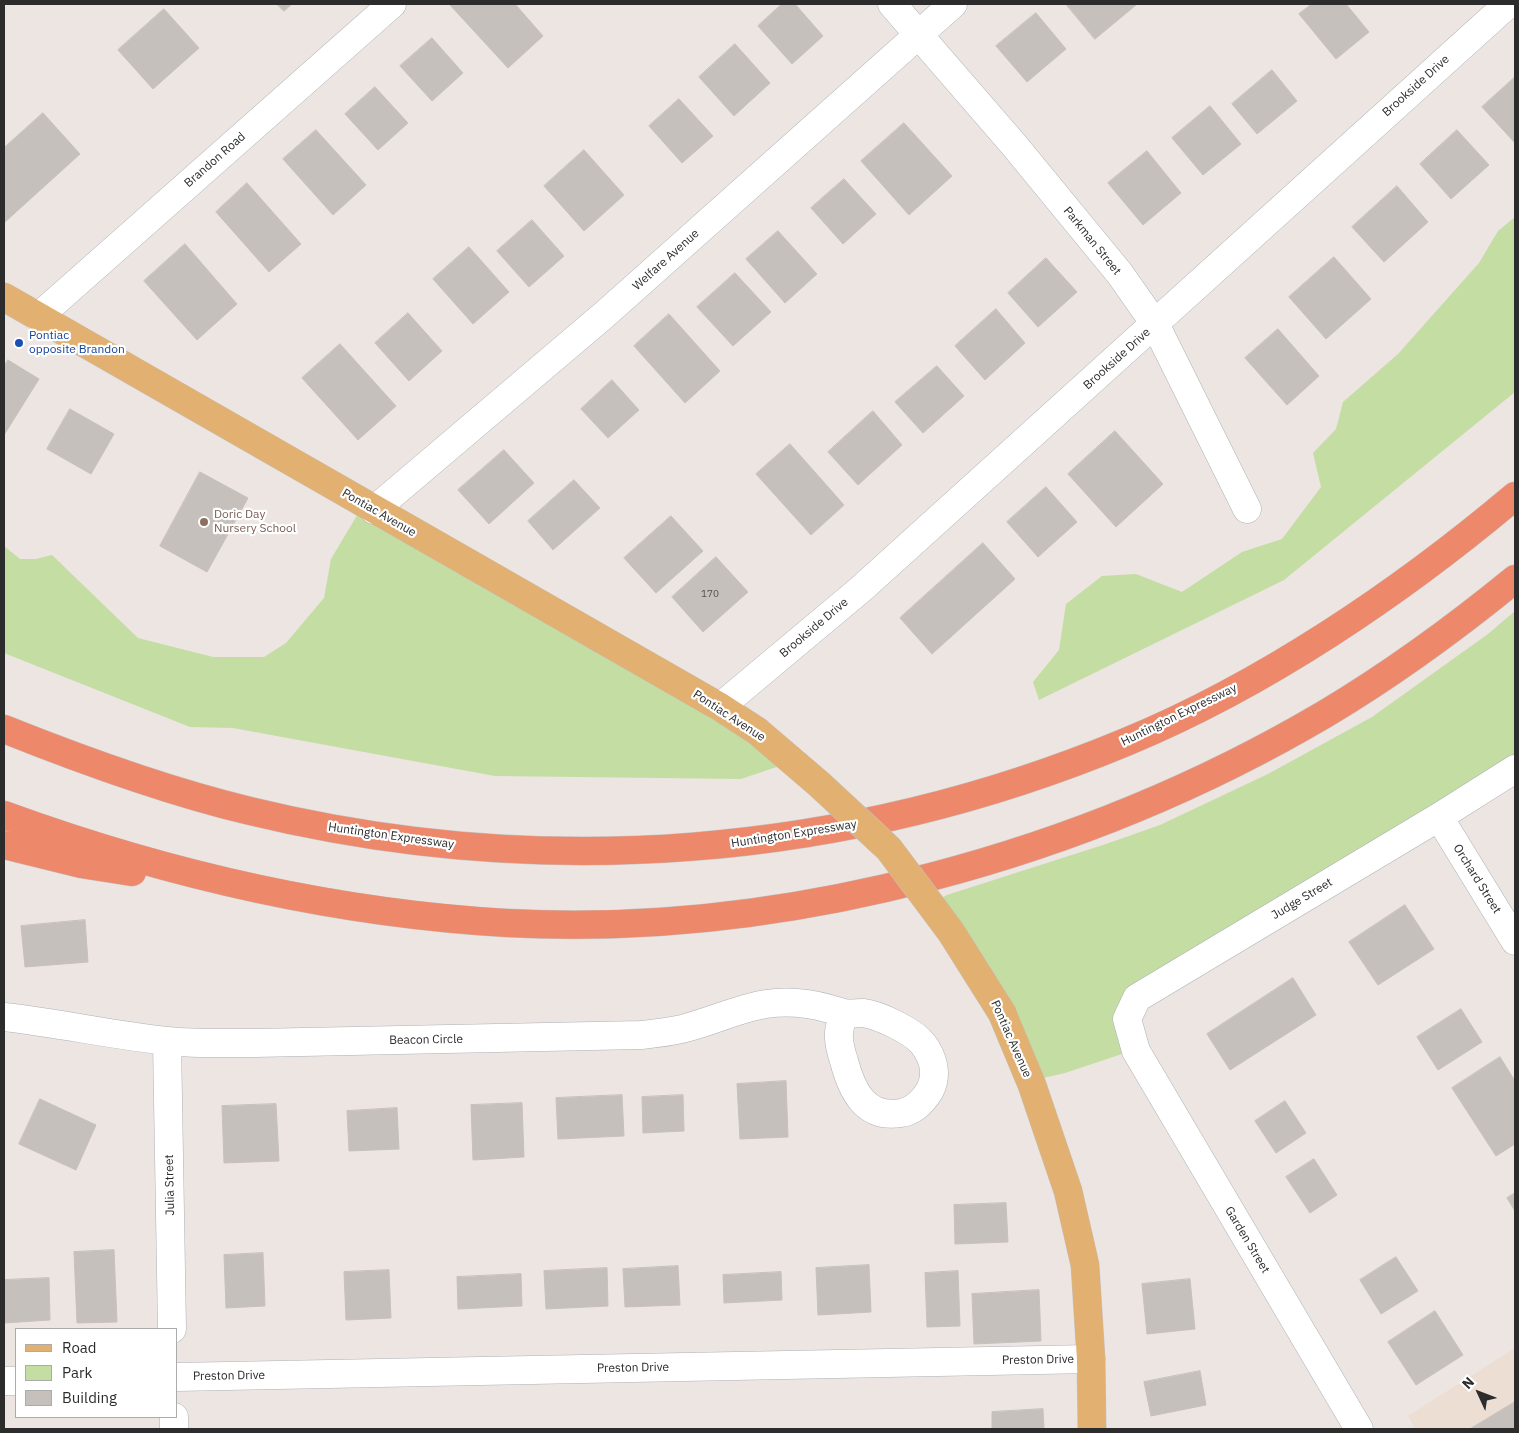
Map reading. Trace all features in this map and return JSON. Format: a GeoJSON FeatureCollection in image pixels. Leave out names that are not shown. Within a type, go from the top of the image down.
{"type":"FeatureCollection","features":[{"type":"Feature","properties":{"kind":"highway","name":"Huntington Expressway"},"geometry":{"type":"LineString","coordinates":[[4,729],[137,778],[250,811],[316,825],[426,843],[544,852],[608,852],[715,846],[786,837],[899,816],[1016,784],[1129,741],[1173,721],[1290,658],[1390,593],[1439,558],[1515,496]]}},
{"type":"Feature","properties":{"kind":"highway"},"geometry":{"type":"LineString","coordinates":[[4,845],[81,864],[269,892],[386,912],[518,923],[633,923],[692,919],[811,903],[930,876],[1048,841],[1160,797],[1224,768],[1323,715],[1375,683],[1430,645],[1515,578]]}},
{"type":"Feature","properties":{"kind":"highway"},"geometry":{"type":"LineString","coordinates":[[4,815],[152,864],[269,892]]}},
{"type":"Feature","properties":{"kind":"main road","name":"Pontiac Avenue"},"geometry":{"type":"LineString","coordinates":[[4,297],[720,707],[757,732],[819,784],[889,849],[951,932],[1002,1013],[1032,1085],[1068,1191],[1085,1266],[1091,1359],[1092,1429]]}},
{"type":"Feature","properties":{"kind":"street","name":"Brandon Road"},"geometry":{"type":"LineString","coordinates":[[38,317],[392,4]]}},
{"type":"Feature","properties":{"kind":"street","name":"Parkman Street"},"geometry":{"type":"LineString","coordinates":[[892,4],[1020,152],[1120,274],[1155,324],[1247,509]]}},
{"type":"Feature","properties":{"kind":"street","name":"Welfare Avenue"},"geometry":{"type":"LineString","coordinates":[[374,510],[604,315],[953,4]]}},
{"type":"Feature","properties":{"kind":"street","name":"Brookside Drive"},"geometry":{"type":"LineString","coordinates":[[720,707],[862,589],[1508,4]]}},
{"type":"Feature","properties":{"kind":"street","name":"Judge Street"},"geometry":{"type":"LineString","coordinates":[[1136,1051],[1127,1019],[1137,998],[1515,769]]}},
{"type":"Feature","properties":{"kind":"street","name":"Orchard Street"},"geometry":{"type":"LineString","coordinates":[[1438,817],[1515,941]]}},
{"type":"Feature","properties":{"kind":"street","name":"Beacon Circle"},"geometry":{"type":"LineString","coordinates":[[4,1017],[167,1041],[209,1044],[641,1035],[674,1031],[766,1004],[799,1003],[844,1013]]}},
{"type":"Feature","properties":{"kind":"street","name":"Julia Street"},"geometry":{"type":"LineString","coordinates":[[167,1041],[172,1328]]}},
{"type":"Feature","properties":{"kind":"street","name":"Garden Street"},"geometry":{"type":"LineString","coordinates":[[1136,1051],[1359,1429]]}},
{"type":"Feature","properties":{"kind":"street","name":"Preston Drive"},"geometry":{"type":"LineString","coordinates":[[178,1377],[1091,1359]]}},
{"type":"Feature","properties":{"kind":"shaded area"},"geometry":{"type":"Polygon","coordinates":[[[1515,1348],[1515,1429],[1415,1429],[1408,1416],[1515,1348]]]}},
{"type":"Feature","properties":{"kind":"green space"},"geometry":{"type":"Polygon","coordinates":[[[1515,217],[1515,392],[1284,580],[1039,700],[1033,682],[1059,650],[1066,604],[1102,576],[1136,574],[1182,592],[1242,552],[1282,539],[1321,487],[1313,453],[1336,429],[1343,402],[1398,354],[1479,263],[1498,231],[1515,217]]]}},
{"type":"Feature","properties":{"kind":"green space"},"geometry":{"type":"Polygon","coordinates":[[[362,507],[797,760],[741,779],[495,776],[233,728],[190,727],[4,653],[4,546],[20,559],[36,559],[52,555],[138,638],[213,657],[264,657],[286,643],[324,598],[331,559],[362,507]]]}},
{"type":"Feature","properties":{"kind":"green space"},"geometry":{"type":"Polygon","coordinates":[[[1515,611],[1515,767],[1136,1008],[1134,1050],[1065,1073],[1043,1078],[939,899],[1160,825],[1268,774],[1372,717],[1488,634],[1515,611]]]}},
{"type":"Feature","properties":{"kind":"building"},"geometry":{"type":"Polygon","coordinates":[[[277,4],[292,4],[284,11],[277,4]]]}},
{"type":"Feature","properties":{"kind":"building"},"geometry":{"type":"Polygon","coordinates":[[[451,4],[515,4],[543,36],[508,68],[451,4]]]}},
{"type":"Feature","properties":{"kind":"building"},"geometry":{"type":"Polygon","coordinates":[[[782,4],[795,4],[823,36],[792,64],[758,26],[782,4]]]}},
{"type":"Feature","properties":{"kind":"building"},"geometry":{"type":"Polygon","coordinates":[[[1066,4],[1134,4],[1136,5],[1095,39],[1066,4]]]}},
{"type":"Feature","properties":{"kind":"building"},"geometry":{"type":"Polygon","coordinates":[[[1312,4],[1346,4],[1369,32],[1336,59],[1299,14],[1312,4]]]}},
{"type":"Feature","properties":{"kind":"building"},"geometry":{"type":"Polygon","coordinates":[[[164,9],[199,48],[153,89],[118,50],[164,9]]]}},
{"type":"Feature","properties":{"kind":"building"},"geometry":{"type":"Polygon","coordinates":[[[1036,13],[1066,49],[1027,82],[996,46],[1036,13]]]}},
{"type":"Feature","properties":{"kind":"building"},"geometry":{"type":"Polygon","coordinates":[[[432,38],[463,73],[432,101],[400,66],[432,38]]]}},
{"type":"Feature","properties":{"kind":"building"},"geometry":{"type":"Polygon","coordinates":[[[735,44],[770,83],[734,116],[699,77],[735,44]]]}},
{"type":"Feature","properties":{"kind":"building"},"geometry":{"type":"Polygon","coordinates":[[[1272,70],[1297,101],[1257,134],[1232,104],[1272,70]]]}},
{"type":"Feature","properties":{"kind":"building"},"geometry":{"type":"Polygon","coordinates":[[[1515,77],[1515,143],[1482,107],[1515,77]]]}},
{"type":"Feature","properties":{"kind":"building"},"geometry":{"type":"Polygon","coordinates":[[[375,87],[408,123],[378,150],[345,114],[375,87]]]}},
{"type":"Feature","properties":{"kind":"building"},"geometry":{"type":"Polygon","coordinates":[[[679,99],[713,136],[682,163],[649,126],[679,99]]]}},
{"type":"Feature","properties":{"kind":"building"},"geometry":{"type":"Polygon","coordinates":[[[1210,106],[1241,144],[1203,175],[1172,138],[1210,106]]]}},
{"type":"Feature","properties":{"kind":"building"},"geometry":{"type":"Polygon","coordinates":[[[43,113],[80,154],[5,222],[4,148],[43,113]]]}},
{"type":"Feature","properties":{"kind":"building"},"geometry":{"type":"Polygon","coordinates":[[[904,123],[952,176],[909,215],[861,161],[904,123]]]}},
{"type":"Feature","properties":{"kind":"building"},"geometry":{"type":"Polygon","coordinates":[[[316,130],[366,185],[333,215],[283,159],[316,130]]]}},
{"type":"Feature","properties":{"kind":"building"},"geometry":{"type":"Polygon","coordinates":[[[1457,130],[1489,165],[1451,199],[1420,164],[1457,130]]]}},
{"type":"Feature","properties":{"kind":"building"},"geometry":{"type":"Polygon","coordinates":[[[584,150],[624,195],[584,231],[544,186],[584,150]]]}},
{"type":"Feature","properties":{"kind":"building"},"geometry":{"type":"Polygon","coordinates":[[[1147,151],[1181,193],[1143,225],[1108,183],[1147,151]]]}},
{"type":"Feature","properties":{"kind":"building"},"geometry":{"type":"Polygon","coordinates":[[[844,179],[876,214],[843,244],[811,208],[844,179]]]}},
{"type":"Feature","properties":{"kind":"building"},"geometry":{"type":"Polygon","coordinates":[[[247,183],[301,244],[269,272],[216,212],[247,183]]]}},
{"type":"Feature","properties":{"kind":"building"},"geometry":{"type":"Polygon","coordinates":[[[1397,186],[1428,222],[1384,262],[1352,227],[1397,186]]]}},
{"type":"Feature","properties":{"kind":"building"},"geometry":{"type":"Polygon","coordinates":[[[532,220],[564,256],[529,287],[497,251],[532,220]]]}},
{"type":"Feature","properties":{"kind":"building"},"geometry":{"type":"Polygon","coordinates":[[[778,231],[817,274],[785,303],[746,259],[778,231]]]}},
{"type":"Feature","properties":{"kind":"building"},"geometry":{"type":"Polygon","coordinates":[[[185,244],[237,304],[197,340],[144,281],[185,244]]]}},
{"type":"Feature","properties":{"kind":"building"},"geometry":{"type":"Polygon","coordinates":[[[469,247],[509,292],[473,324],[433,279],[469,247]]]}},
{"type":"Feature","properties":{"kind":"building"},"geometry":{"type":"Polygon","coordinates":[[[1334,257],[1371,299],[1326,339],[1289,297],[1334,257]]]}},
{"type":"Feature","properties":{"kind":"building"},"geometry":{"type":"Polygon","coordinates":[[[1046,258],[1077,292],[1038,327],[1008,293],[1046,258]]]}},
{"type":"Feature","properties":{"kind":"building"},"geometry":{"type":"Polygon","coordinates":[[[735,273],[771,312],[733,346],[697,307],[735,273]]]}},
{"type":"Feature","properties":{"kind":"building"},"geometry":{"type":"Polygon","coordinates":[[[996,309],[1025,343],[985,380],[955,346],[996,309]]]}},
{"type":"Feature","properties":{"kind":"building"},"geometry":{"type":"Polygon","coordinates":[[[408,313],[442,351],[409,381],[375,343],[408,313]]]}},
{"type":"Feature","properties":{"kind":"building"},"geometry":{"type":"Polygon","coordinates":[[[669,314],[720,371],[685,403],[634,346],[669,314]]]}},
{"type":"Feature","properties":{"kind":"building"},"geometry":{"type":"Polygon","coordinates":[[[1278,329],[1319,376],[1287,405],[1245,358],[1278,329]]]}},
{"type":"Feature","properties":{"kind":"building"},"geometry":{"type":"Polygon","coordinates":[[[340,344],[396,406],[358,440],[302,378],[340,344]]]}},
{"type":"Feature","properties":{"kind":"building"},"geometry":{"type":"Polygon","coordinates":[[[8,360],[39,379],[4,435],[4,367],[8,360]]]}},
{"type":"Feature","properties":{"kind":"building"},"geometry":{"type":"Polygon","coordinates":[[[937,366],[964,396],[923,433],[895,402],[937,366]]]}},
{"type":"Feature","properties":{"kind":"building"},"geometry":{"type":"Polygon","coordinates":[[[612,380],[639,410],[608,438],[581,409],[612,380]]]}},
{"type":"Feature","properties":{"kind":"building"},"geometry":{"type":"Polygon","coordinates":[[[70,409],[114,434],[91,474],[47,449],[70,409]]]}},
{"type":"Feature","properties":{"kind":"building"},"geometry":{"type":"Polygon","coordinates":[[[873,411],[902,445],[858,485],[828,452],[873,411]]]}},
{"type":"Feature","properties":{"kind":"building"},"geometry":{"type":"Polygon","coordinates":[[[1115,431],[1163,484],[1116,527],[1068,474],[1115,431]]]}},
{"type":"Feature","properties":{"kind":"building"},"geometry":{"type":"Polygon","coordinates":[[[790,444],[844,505],[811,535],[756,474],[790,444]]]}},
{"type":"Feature","properties":{"kind":"building"},"geometry":{"type":"Polygon","coordinates":[[[504,450],[534,483],[489,524],[458,490],[504,450]]]}},
{"type":"Feature","properties":{"kind":"building","name":"Doric Day Nursery School"},"geometry":{"type":"Polygon","coordinates":[[[200,472],[248,498],[207,572],[160,546],[200,472]]]}},
{"type":"Feature","properties":{"kind":"building"},"geometry":{"type":"Polygon","coordinates":[[[574,480],[600,508],[553,550],[528,521],[574,480]]]}},
{"type":"Feature","properties":{"kind":"building"},"geometry":{"type":"Polygon","coordinates":[[[1046,487],[1077,522],[1038,557],[1007,522],[1046,487]]]}},
{"type":"Feature","properties":{"kind":"building"},"geometry":{"type":"Polygon","coordinates":[[[671,516],[703,551],[656,593],[624,558],[671,516]]]}},
{"type":"Feature","properties":{"kind":"building"},"geometry":{"type":"Polygon","coordinates":[[[983,543],[1015,579],[932,654],[900,618],[983,543]]]}},
{"type":"Feature","properties":{"kind":"building"},"geometry":{"type":"Polygon","coordinates":[[[716,557],[748,592],[703,632],[672,597],[716,557]]]}},
{"type":"Feature","properties":{"kind":"building"},"geometry":{"type":"Polygon","coordinates":[[[1405,905],[1434,949],[1378,985],[1349,942],[1405,905]]]}},
{"type":"Feature","properties":{"kind":"building"},"geometry":{"type":"Polygon","coordinates":[[[85,920],[88,962],[25,967],[21,926],[85,920]]]}},
{"type":"Feature","properties":{"kind":"building"},"geometry":{"type":"Polygon","coordinates":[[[1293,978],[1316,1015],[1230,1070],[1207,1034],[1293,978]]]}},
{"type":"Feature","properties":{"kind":"building"},"geometry":{"type":"Polygon","coordinates":[[[1461,1009],[1482,1042],[1438,1070],[1417,1037],[1461,1009]]]}},
{"type":"Feature","properties":{"kind":"building"},"geometry":{"type":"Polygon","coordinates":[[[1500,1057],[1515,1081],[1515,1144],[1496,1156],[1452,1088],[1500,1057]]]}},
{"type":"Feature","properties":{"kind":"building"},"geometry":{"type":"Polygon","coordinates":[[[786,1081],[788,1137],[740,1139],[737,1084],[786,1081]]]}},
{"type":"Feature","properties":{"kind":"building"},"geometry":{"type":"Polygon","coordinates":[[[622,1095],[624,1136],[558,1139],[556,1098],[622,1095]]]}},
{"type":"Feature","properties":{"kind":"building"},"geometry":{"type":"Polygon","coordinates":[[[683,1095],[684,1131],[643,1133],[642,1097],[683,1095]]]}},
{"type":"Feature","properties":{"kind":"building"},"geometry":{"type":"Polygon","coordinates":[[[40,1099],[96,1125],[76,1170],[19,1144],[40,1099]]]}},
{"type":"Feature","properties":{"kind":"building"},"geometry":{"type":"Polygon","coordinates":[[[1285,1101],[1306,1133],[1276,1153],[1255,1121],[1285,1101]]]}},
{"type":"Feature","properties":{"kind":"building"},"geometry":{"type":"Polygon","coordinates":[[[522,1103],[524,1157],[473,1160],[471,1105],[522,1103]]]}},
{"type":"Feature","properties":{"kind":"building"},"geometry":{"type":"Polygon","coordinates":[[[276,1104],[279,1161],[224,1163],[222,1106],[276,1104]]]}},
{"type":"Feature","properties":{"kind":"building"},"geometry":{"type":"Polygon","coordinates":[[[397,1108],[399,1149],[349,1151],[347,1111],[397,1108]]]}},
{"type":"Feature","properties":{"kind":"building"},"geometry":{"type":"Polygon","coordinates":[[[1314,1159],[1337,1195],[1310,1213],[1286,1177],[1314,1159]]]}},
{"type":"Feature","properties":{"kind":"building"},"geometry":{"type":"Polygon","coordinates":[[[1515,1193],[1515,1211],[1507,1198],[1515,1193]]]}},
{"type":"Feature","properties":{"kind":"building"},"geometry":{"type":"Polygon","coordinates":[[[1006,1203],[1008,1242],[955,1244],[954,1205],[1006,1203]]]}},
{"type":"Feature","properties":{"kind":"building"},"geometry":{"type":"Polygon","coordinates":[[[114,1250],[117,1322],[77,1323],[74,1252],[114,1250]]]}},
{"type":"Feature","properties":{"kind":"building"},"geometry":{"type":"Polygon","coordinates":[[[263,1253],[265,1306],[226,1308],[224,1255],[263,1253]]]}},
{"type":"Feature","properties":{"kind":"building"},"geometry":{"type":"Polygon","coordinates":[[[1396,1257],[1418,1291],[1381,1314],[1360,1280],[1396,1257]]]}},
{"type":"Feature","properties":{"kind":"building"},"geometry":{"type":"Polygon","coordinates":[[[869,1265],[871,1312],[818,1315],[816,1268],[869,1265]]]}},
{"type":"Feature","properties":{"kind":"building"},"geometry":{"type":"Polygon","coordinates":[[[678,1266],[680,1305],[625,1307],[623,1269],[678,1266]]]}},
{"type":"Feature","properties":{"kind":"building"},"geometry":{"type":"Polygon","coordinates":[[[607,1268],[608,1306],[546,1309],[544,1271],[607,1268]]]}},
{"type":"Feature","properties":{"kind":"building"},"geometry":{"type":"Polygon","coordinates":[[[389,1270],[391,1318],[346,1320],[344,1272],[389,1270]]]}},
{"type":"Feature","properties":{"kind":"building"},"geometry":{"type":"Polygon","coordinates":[[[958,1271],[960,1326],[927,1327],[925,1273],[958,1271]]]}},
{"type":"Feature","properties":{"kind":"building"},"geometry":{"type":"Polygon","coordinates":[[[781,1272],[782,1300],[724,1303],[723,1275],[781,1272]]]}},
{"type":"Feature","properties":{"kind":"building"},"geometry":{"type":"Polygon","coordinates":[[[521,1274],[522,1306],[458,1309],[457,1277],[521,1274]]]}},
{"type":"Feature","properties":{"kind":"building"},"geometry":{"type":"Polygon","coordinates":[[[49,1278],[50,1320],[4,1323],[4,1280],[49,1278]]]}},
{"type":"Feature","properties":{"kind":"building"},"geometry":{"type":"Polygon","coordinates":[[[1190,1279],[1195,1329],[1147,1334],[1142,1284],[1190,1279]]]}},
{"type":"Feature","properties":{"kind":"building"},"geometry":{"type":"Polygon","coordinates":[[[1039,1290],[1041,1341],[974,1344],[972,1294],[1039,1290]]]}},
{"type":"Feature","properties":{"kind":"building"},"geometry":{"type":"Polygon","coordinates":[[[1435,1311],[1463,1355],[1416,1385],[1388,1342],[1435,1311]]]}},
{"type":"Feature","properties":{"kind":"building"},"geometry":{"type":"Polygon","coordinates":[[[1200,1371],[1206,1405],[1151,1416],[1144,1382],[1200,1371]]]}},
{"type":"Feature","properties":{"kind":"building"},"geometry":{"type":"Polygon","coordinates":[[[1515,1402],[1515,1429],[1472,1428],[1515,1402]]]}},
{"type":"Feature","properties":{"kind":"building"},"geometry":{"type":"Polygon","coordinates":[[[1043,1409],[1044,1429],[992,1429],[992,1412],[1043,1409]]]}},
{"type":"Feature","properties":{"kind":"place","name":"Pontiac opposite Brandon"},"geometry":{"type":"Point","coordinates":[19,343]}},
{"type":"Feature","properties":{"kind":"place","name":"Doric Day Nursery School"},"geometry":{"type":"Point","coordinates":[204,522]}}]}
